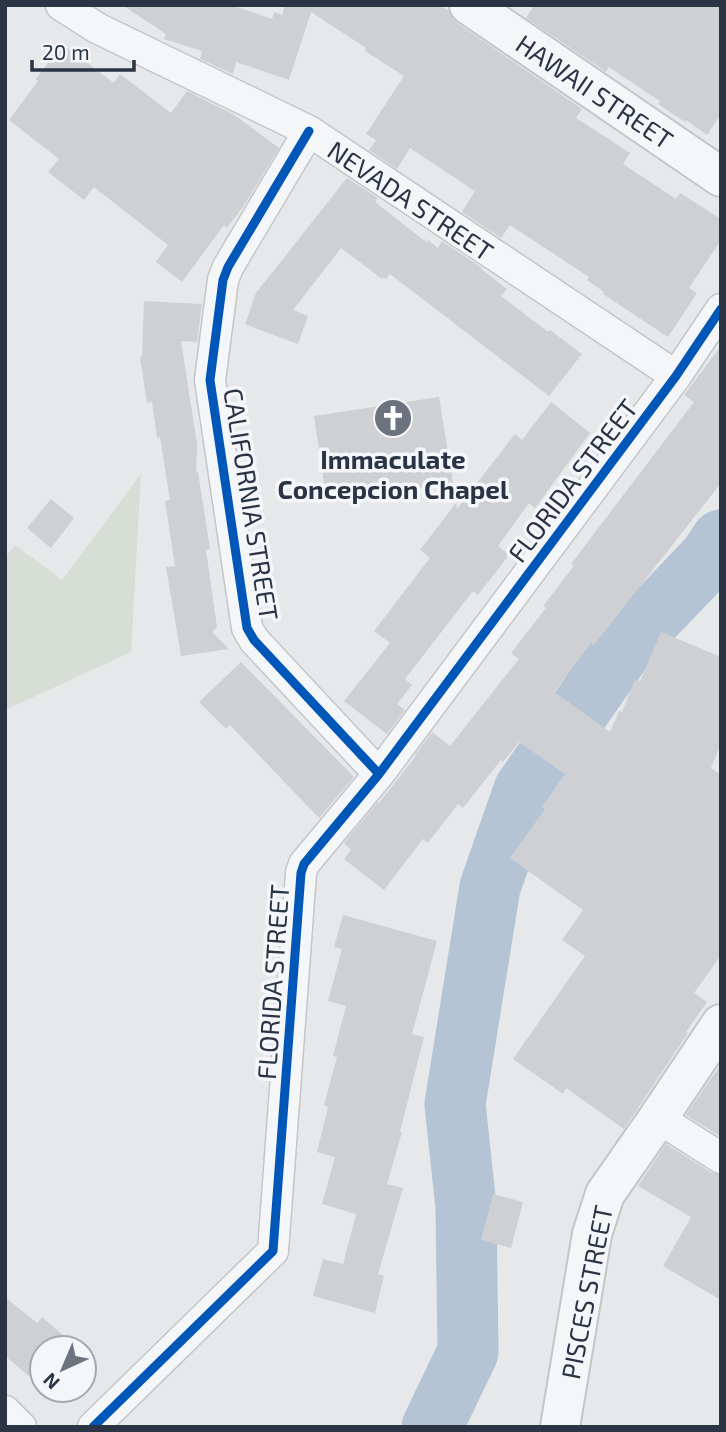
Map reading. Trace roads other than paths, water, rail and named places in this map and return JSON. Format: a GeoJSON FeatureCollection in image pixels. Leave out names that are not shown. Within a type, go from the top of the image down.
{"type":"FeatureCollection","features":[{"type":"Feature","properties":{"kind":"street","name":"NEVADA STREET"},"geometry":{"type":"LineString","coordinates":[[61,5],[97,28],[309,131],[676,376]]}},
{"type":"Feature","properties":{"kind":"street","name":"HAWAII STREET"},"geometry":{"type":"LineString","coordinates":[[469,5],[721,177]]}},
{"type":"Feature","properties":{"kind":"street","name":"CALIFORNIA STREET"},"geometry":{"type":"LineString","coordinates":[[309,131],[228,267],[223,280],[210,380],[247,628],[254,640],[379,774]]}},
{"type":"Feature","properties":{"kind":"street","name":"FLORIDA STREET"},"geometry":{"type":"LineString","coordinates":[[93,1427],[273,1251],[301,873],[304,864],[379,774],[676,376],[721,309]]}},
{"type":"Feature","properties":{"kind":"street","name":"PISCES STREET"},"geometry":{"type":"LineString","coordinates":[[560,1427],[592,1234],[605,1194],[721,1024]]}},
{"type":"Feature","properties":{"kind":"street"},"geometry":{"type":"LineString","coordinates":[[658,1118],[721,1158]]}},
{"type":"Feature","properties":{"kind":"street"},"geometry":{"type":"LineString","coordinates":[[5,1411],[21,1427]]}},
{"type":"Feature","properties":{"kind":"waterway"},"geometry":{"type":"LineString","coordinates":[[432,1427],[468,1352],[466,1207],[455,1104],[490,887],[524,790],[623,648],[710,557],[721,540]]}},
{"type":"Feature","properties":{"kind":"place","name":"Immaculate Concepcion Chapel"},"geometry":{"type":"Point","coordinates":[393,418]}}]}
